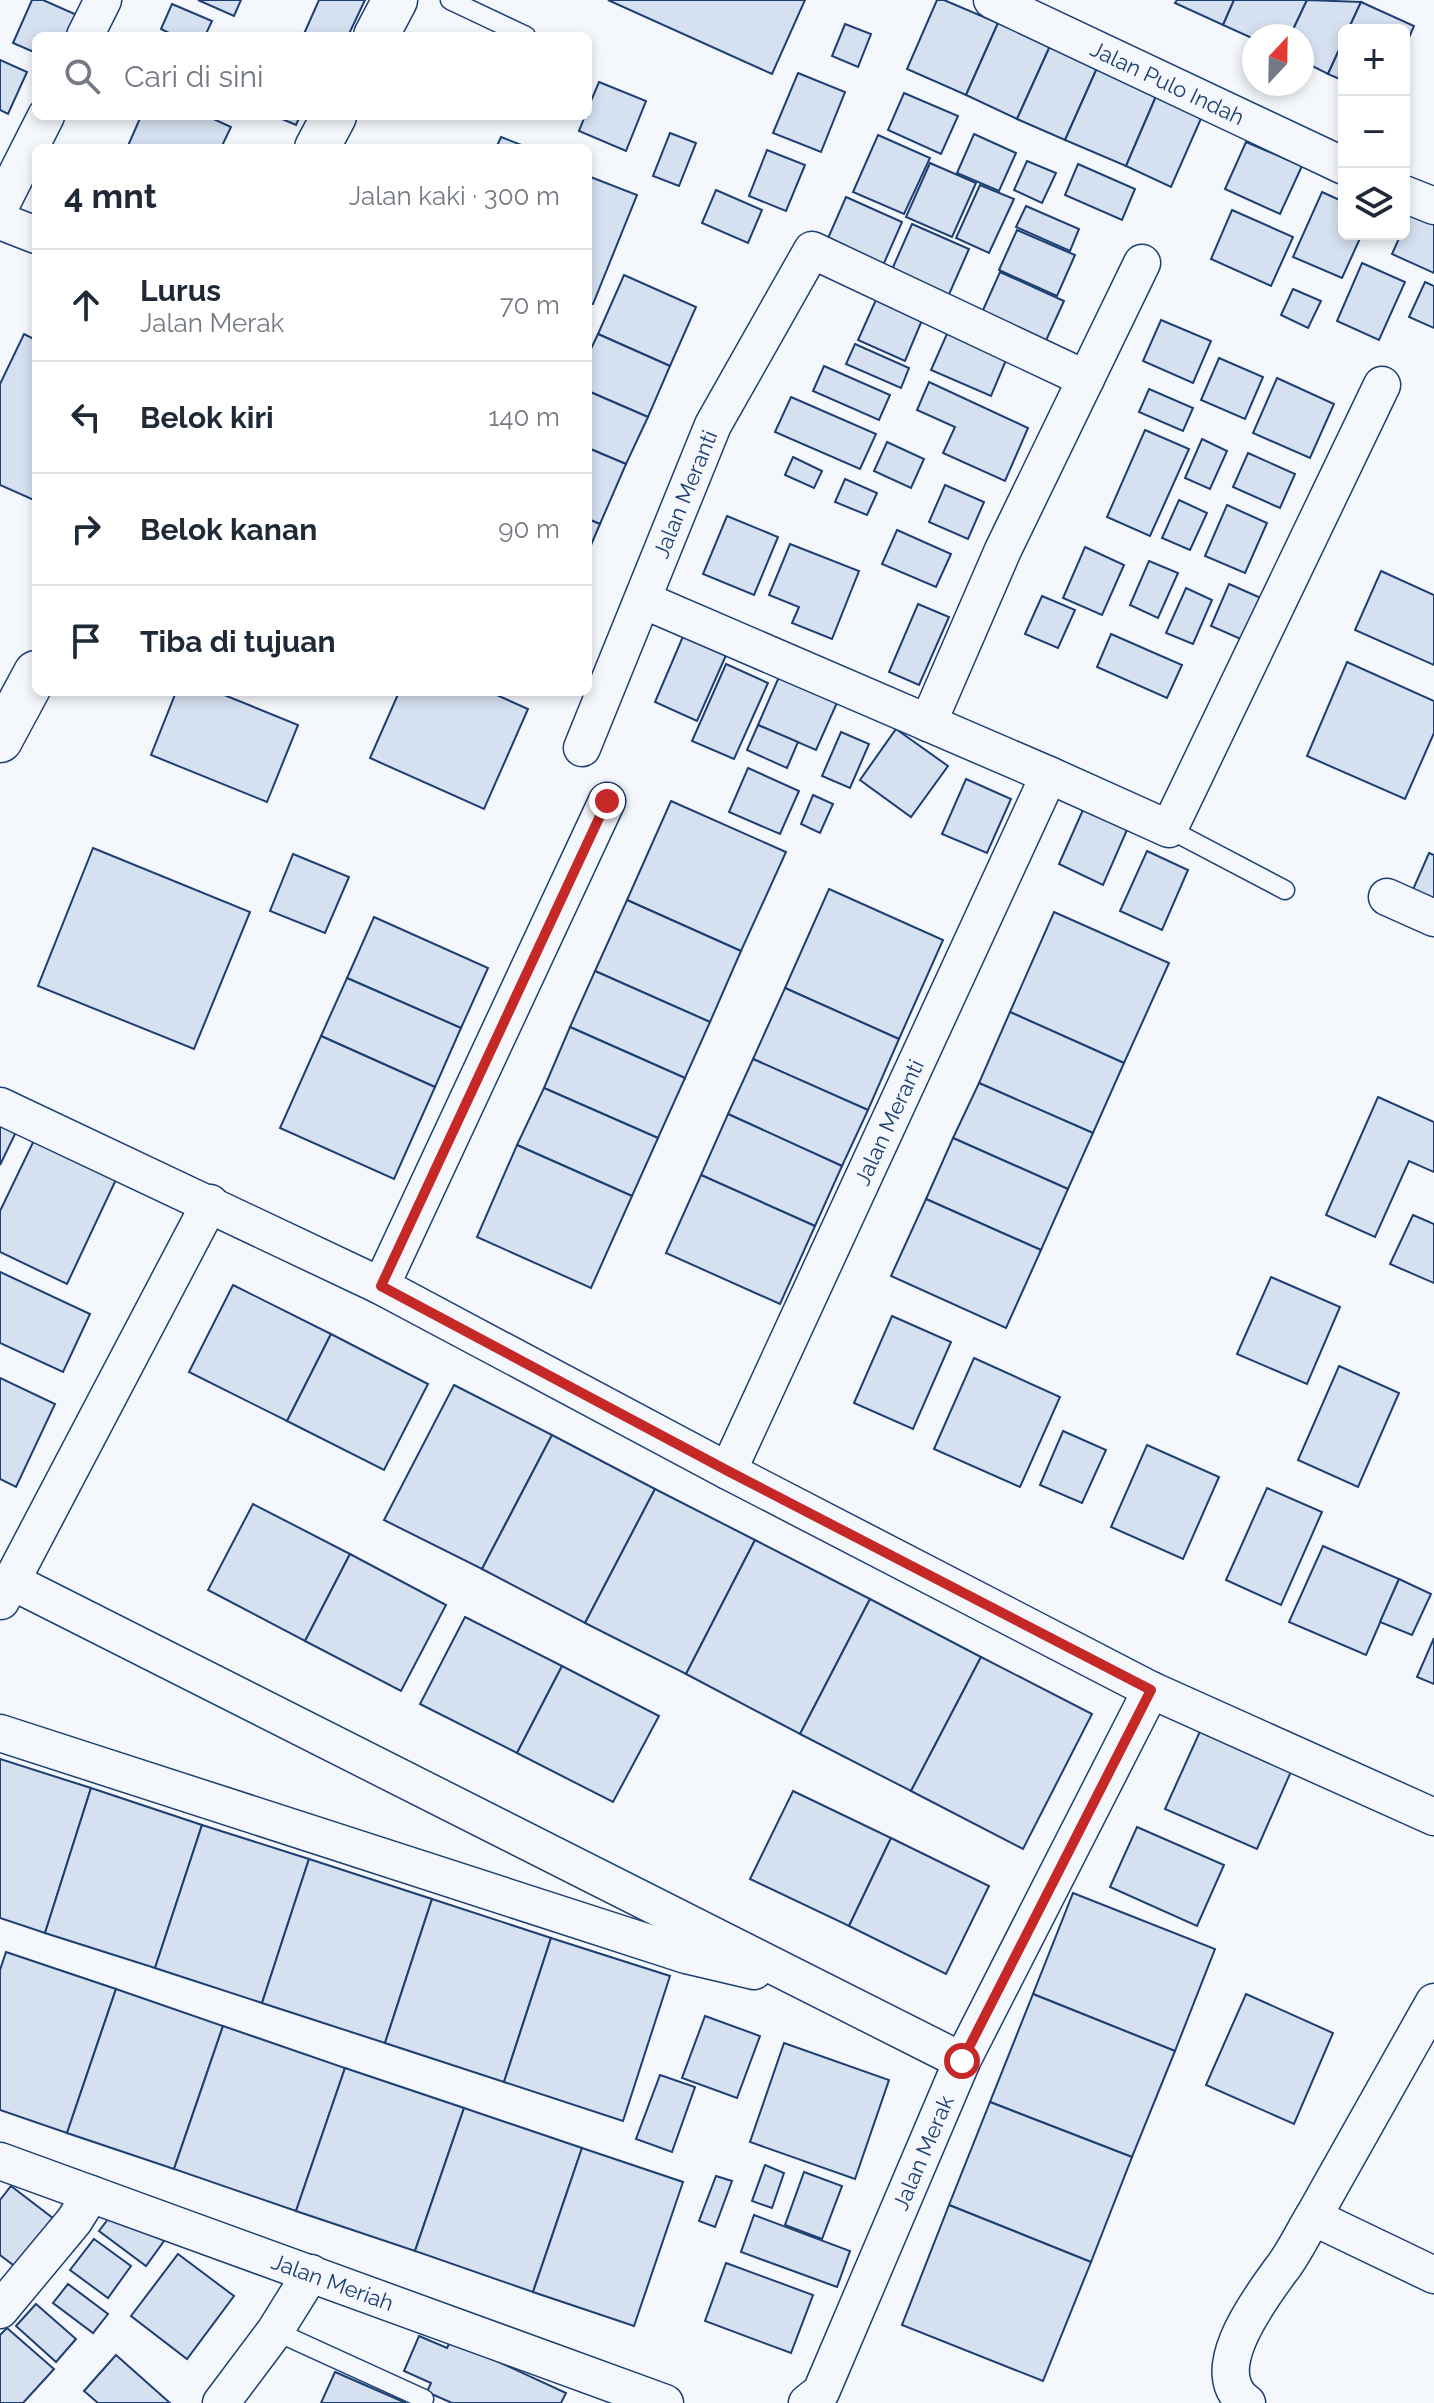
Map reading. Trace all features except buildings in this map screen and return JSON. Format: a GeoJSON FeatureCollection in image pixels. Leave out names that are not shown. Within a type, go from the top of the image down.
{"type":"FeatureCollection","features":[{"type":"Feature","properties":{"kind":"street"},"geometry":{"type":"LineString","coordinates":[[87,32],[103,0]]}},
{"type":"Feature","properties":{"kind":"street"},"geometry":{"type":"LineString","coordinates":[[378,32],[395,0]]}},
{"type":"Feature","properties":{"kind":"street","name":"Jalan Pulo Indah"},"geometry":{"type":"LineString","coordinates":[[992,0],[1338,163]]}},
{"type":"Feature","properties":{"kind":"street"},"geometry":{"type":"LineString","coordinates":[[0,207],[44,120]]}},
{"type":"Feature","properties":{"kind":"street"},"geometry":{"type":"LineString","coordinates":[[319,144],[332,120]]}},
{"type":"Feature","properties":{"kind":"street"},"geometry":{"type":"LineString","coordinates":[[1410,196],[1434,206]]}},
{"type":"Feature","properties":{"kind":"street"},"geometry":{"type":"LineString","coordinates":[[0,221],[32,233]]}},
{"type":"Feature","properties":{"kind":"street","name":"Jalan Meranti"},"geometry":{"type":"LineString","coordinates":[[582,748],[713,425],[812,250],[1086,379]]}},
{"type":"Feature","properties":{"kind":"street"},"geometry":{"type":"LineString","coordinates":[[928,723],[1003,550],[1142,263]]}},
{"type":"Feature","properties":{"kind":"street"},"geometry":{"type":"LineString","coordinates":[[643,600],[1169,829],[1382,385]]}},
{"type":"Feature","properties":{"kind":"street"},"geometry":{"type":"LineString","coordinates":[[1,736],[32,680]]}},
{"type":"Feature","properties":{"kind":"street","name":"Jalan Meranti"},"geometry":{"type":"LineString","coordinates":[[728,1471],[1049,775]]}},
{"type":"Feature","properties":{"kind":"street"},"geometry":{"type":"LineString","coordinates":[[381,1286],[607,801]]}},
{"type":"Feature","properties":{"kind":"street"},"geometry":{"type":"LineString","coordinates":[[1387,897],[1434,918]]}},
{"type":"Feature","properties":{"kind":"street"},"geometry":{"type":"LineString","coordinates":[[0,1106],[381,1286],[728,1471],[1151,1690],[1434,1817]]}},
{"type":"Feature","properties":{"kind":"street"},"geometry":{"type":"LineString","coordinates":[[210,1203],[6,1592],[962,2061]]}},
{"type":"Feature","properties":{"kind":"street","name":"Jalan Merak"},"geometry":{"type":"LineString","coordinates":[[807,2403],[821,2392],[962,2061],[1151,1690]]}},
{"type":"Feature","properties":{"kind":"street"},"geometry":{"type":"LineString","coordinates":[[0,1733],[686,1955],[738,1969],[795,1977]]}},
{"type":"Feature","properties":{"kind":"street"},"geometry":{"type":"LineString","coordinates":[[1247,2403],[1238,2397],[1229,2371],[1238,2338],[1313,2217],[1434,2002]]}},
{"type":"Feature","properties":{"kind":"street","name":"Jalan Meriah"},"geometry":{"type":"LineString","coordinates":[[0,2161],[665,2403]]}},
{"type":"Feature","properties":{"kind":"street"},"geometry":{"type":"LineString","coordinates":[[0,2310],[74,2221],[91,2194]]}},
{"type":"Feature","properties":{"kind":"street"},"geometry":{"type":"LineString","coordinates":[[1313,2217],[1434,2275]]}},
{"type":"Feature","properties":{"kind":"street"},"geometry":{"type":"LineString","coordinates":[[221,2403],[275,2331],[311,2273]]}},
{"type":"Feature","properties":{"kind":"lane"},"geometry":{"type":"LineString","coordinates":[[450,0],[518,32]]}},
{"type":"Feature","properties":{"kind":"lane"},"geometry":{"type":"LineString","coordinates":[[1169,829],[1285,890]]}},
{"type":"Feature","properties":{"kind":"lane"},"geometry":{"type":"LineString","coordinates":[[275,2331],[424,2399]]}},
{"type":"Feature","properties":{"kind":"route"},"geometry":{"type":"LineString","coordinates":[[607,801],[381,1286],[728,1471],[1151,1690],[962,2061]]}}]}
